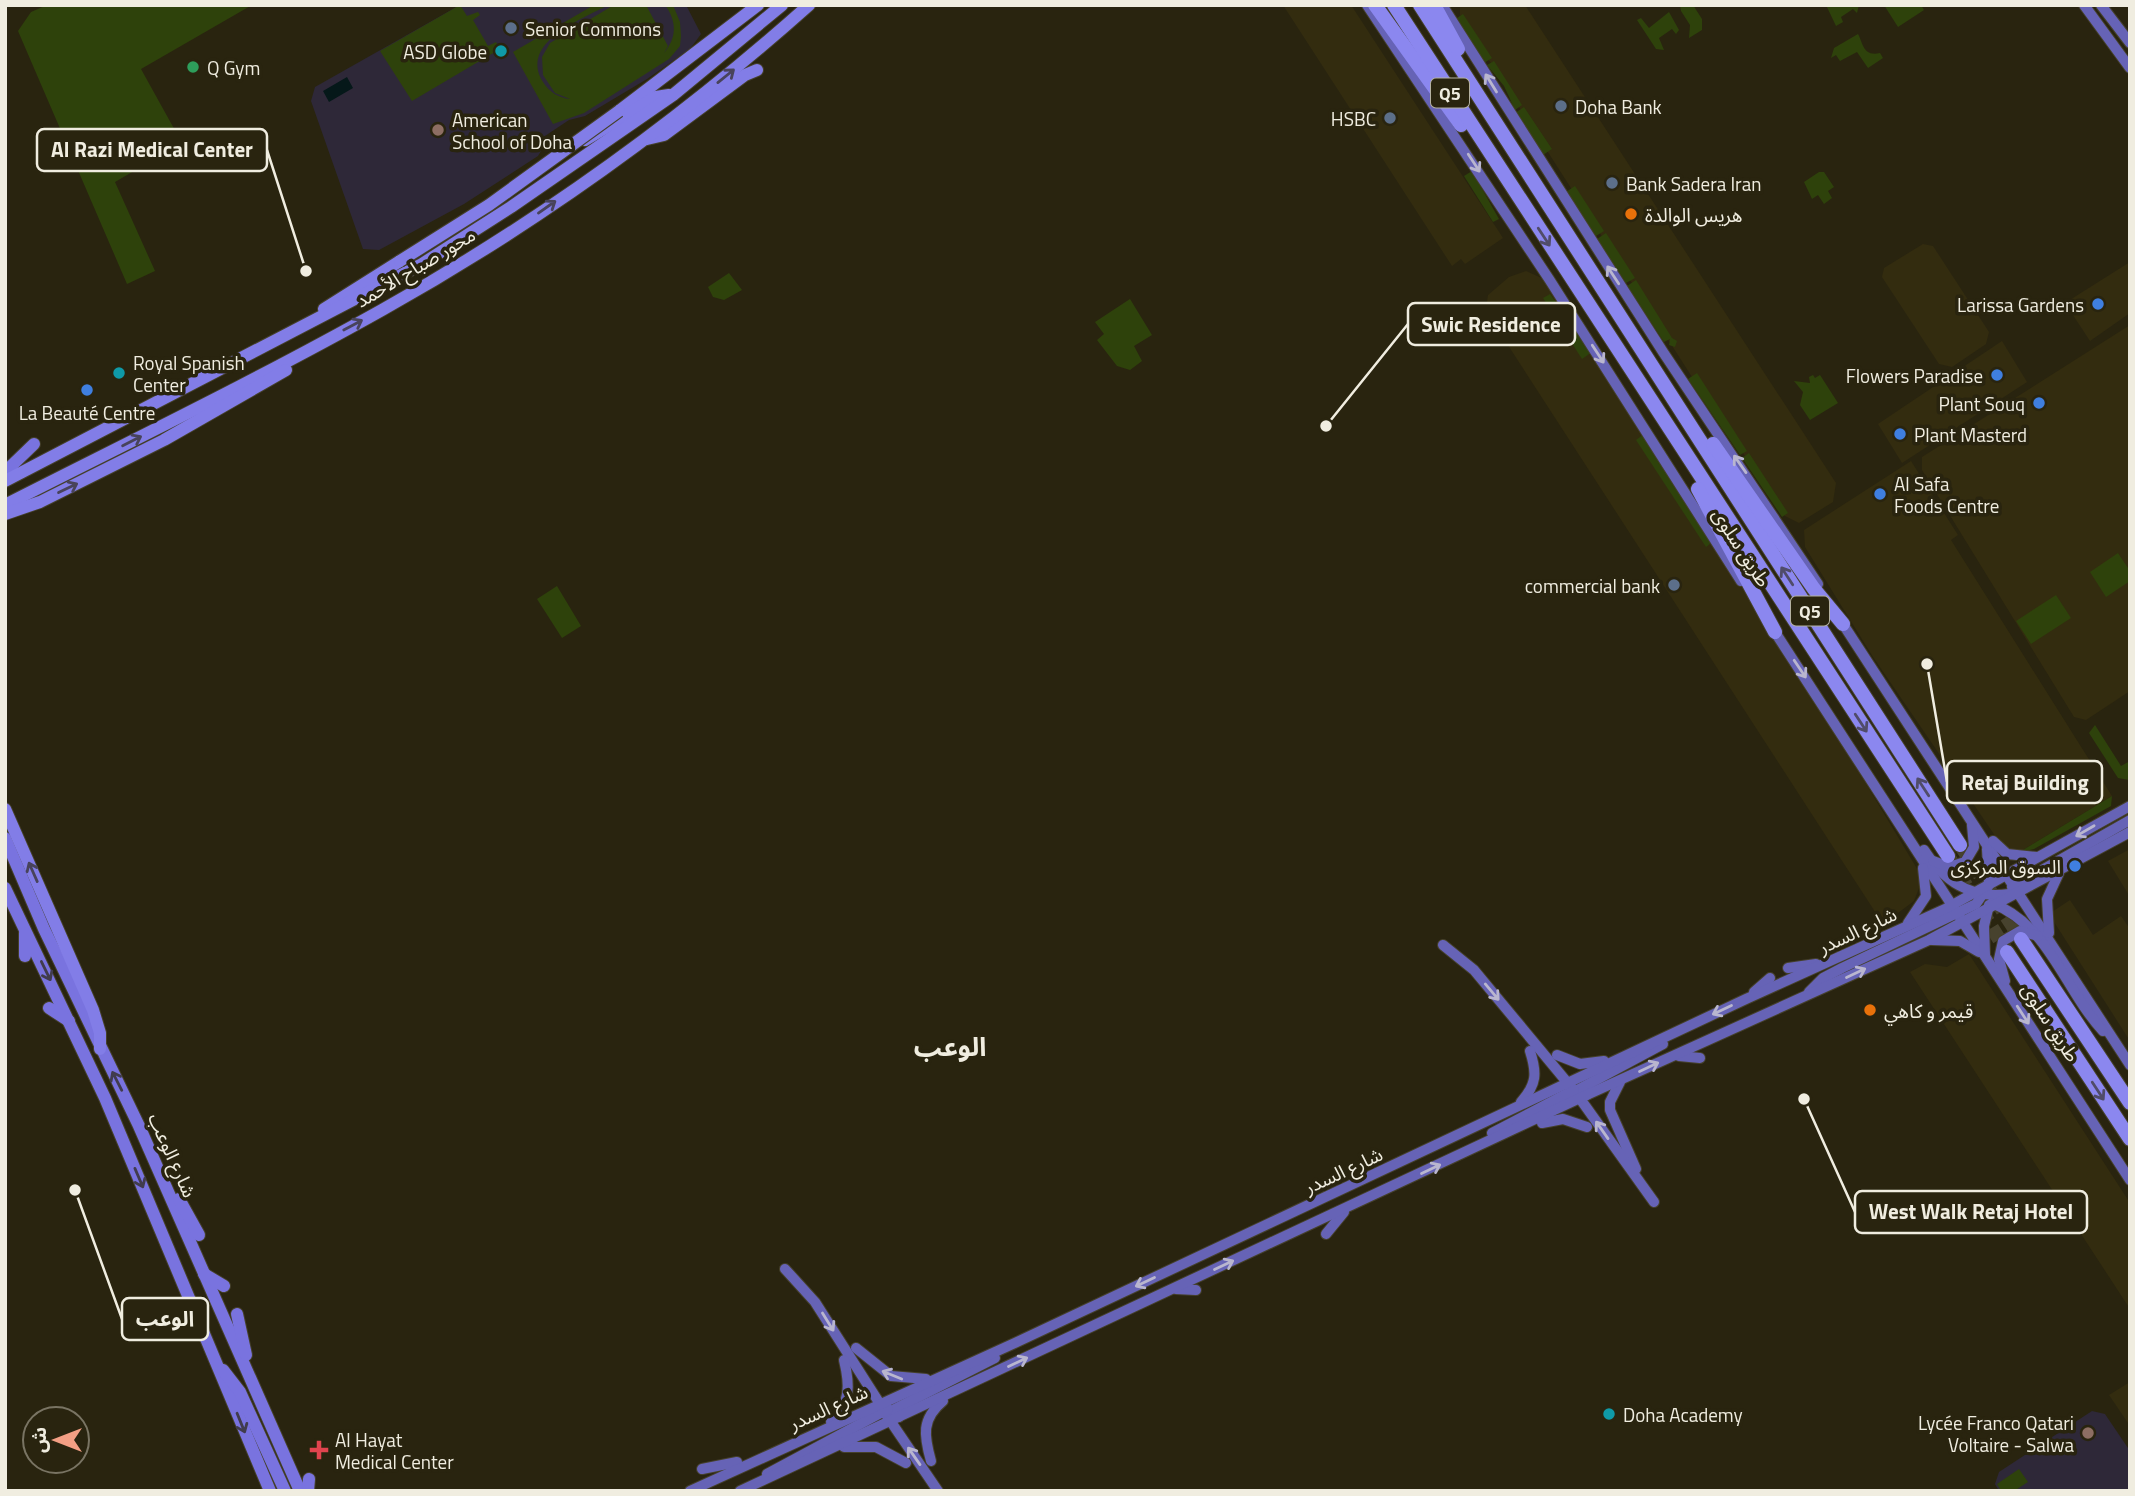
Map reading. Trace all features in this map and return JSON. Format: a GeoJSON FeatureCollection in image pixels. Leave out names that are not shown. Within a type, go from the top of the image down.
{"type":"FeatureCollection","features":[{"type":"Feature","properties":{"kind":"highway"},"geometry":{"type":"LineString","coordinates":[[303,328],[325,308],[532,174],[758,5]]}},
{"type":"Feature","properties":{"kind":"highway","name":"محور صباح الأحمد"},"geometry":{"type":"LineString","coordinates":[[5,481],[303,328],[433,257],[511,207],[673,95],[782,5]]}},
{"type":"Feature","properties":{"kind":"highway","name":"محور صباح الأحمد"},"geometry":{"type":"LineString","coordinates":[[5,505],[294,359],[381,311],[509,233],[672,118],[809,5]]}},
{"type":"Feature","properties":{"kind":"highway"},"geometry":{"type":"LineString","coordinates":[[1375,5],[1465,131],[1506,180]]}},
{"type":"Feature","properties":{"kind":"highway","name":"طريق سلوى"},"geometry":{"type":"LineString","coordinates":[[1394,5],[1948,856]]}},
{"type":"Feature","properties":{"kind":"highway","name":"طريق سلوى"},"geometry":{"type":"LineString","coordinates":[[1420,5],[1960,845]]}},
{"type":"Feature","properties":{"kind":"highway"},"geometry":{"type":"LineString","coordinates":[[1434,5],[1497,125]]}},
{"type":"Feature","properties":{"kind":"highway"},"geometry":{"type":"LineString","coordinates":[[643,140],[664,135],[746,75],[757,70]]}},
{"type":"Feature","properties":{"kind":"highway"},"geometry":{"type":"LineString","coordinates":[[549,155],[608,128],[656,97],[673,95]]}},
{"type":"Feature","properties":{"kind":"highway"},"geometry":{"type":"LineString","coordinates":[[5,514],[40,502],[205,419],[281,374],[294,359]]}},
{"type":"Feature","properties":{"kind":"highway"},"geometry":{"type":"LineString","coordinates":[[1660,378],[1701,426],[1814,589],[1843,624]]}},
{"type":"Feature","properties":{"kind":"highway"},"geometry":{"type":"LineString","coordinates":[[1675,440],[1700,494],[1775,632]]}},
{"type":"Feature","properties":{"kind":"highway"},"geometry":{"type":"LineString","coordinates":[[5,808],[93,1010],[100,1049]]}},
{"type":"Feature","properties":{"kind":"highway","name":"طريق سلوى"},"geometry":{"type":"LineString","coordinates":[[2021,939],[2130,1103]]}},
{"type":"Feature","properties":{"kind":"highway","name":"طريق سلوى"},"geometry":{"type":"LineString","coordinates":[[2007,952],[2130,1139]]}},
{"type":"Feature","properties":{"kind":"highway"},"geometry":{"type":"LineString","coordinates":[[2114,1115],[2130,1149]]}},
{"type":"Feature","properties":{"kind":"main road","name":"طريق سلوى"},"geometry":{"type":"LineString","coordinates":[[1367,5],[1557,290],[1775,632],[1848,741],[1879,781],[1957,914],[2130,1180]]}},
{"type":"Feature","properties":{"kind":"main road"},"geometry":{"type":"LineString","coordinates":[[1442,5],[1541,164],[1690,393],[1775,516],[1843,624],[1969,813],[2017,889],[2093,1020],[2118,1046],[2130,1065]]}},
{"type":"Feature","properties":{"kind":"main road"},"geometry":{"type":"LineString","coordinates":[[2084,5],[2129,66]]}},
{"type":"Feature","properties":{"kind":"main road"},"geometry":{"type":"LineString","coordinates":[[2101,5],[2130,43]]}},
{"type":"Feature","properties":{"kind":"main road"},"geometry":{"type":"LineString","coordinates":[[2110,53],[2129,66]]}},
{"type":"Feature","properties":{"kind":"main road"},"geometry":{"type":"LineString","coordinates":[[5,472],[34,444]]}},
{"type":"Feature","properties":{"kind":"main road"},"geometry":{"type":"LineString","coordinates":[[1958,797],[1968,803],[2003,852],[2017,857],[2040,856]]}},
{"type":"Feature","properties":{"kind":"main road","name":"شارع السدر"},"geometry":{"type":"LineString","coordinates":[[744,1489],[835,1449],[936,1378],[1517,1107],[1621,1081],[1929,940],[1957,914],[1987,898],[2008,875],[2130,806]]}},
{"type":"Feature","properties":{"kind":"main road"},"geometry":{"type":"LineString","coordinates":[[1923,855],[1950,867],[1968,859],[1974,841],[1969,813]]}},
{"type":"Feature","properties":{"kind":"main road"},"geometry":{"type":"LineString","coordinates":[[2017,889],[2130,820]]}},
{"type":"Feature","properties":{"kind":"main road"},"geometry":{"type":"LineString","coordinates":[[2017,889],[2060,871],[2130,832]]}},
{"type":"Feature","properties":{"kind":"main road","name":"شارع الوعب"},"geometry":{"type":"LineString","coordinates":[[5,838],[44,929],[139,1126],[300,1491]]}},
{"type":"Feature","properties":{"kind":"main road"},"geometry":{"type":"LineString","coordinates":[[1985,840],[1990,867],[1983,929],[1986,958]]}},
{"type":"Feature","properties":{"kind":"main road"},"geometry":{"type":"LineString","coordinates":[[5,854],[27,902],[44,929]]}},
{"type":"Feature","properties":{"kind":"main road"},"geometry":{"type":"LineString","coordinates":[[1923,855],[1948,880],[1987,898],[2025,921],[2045,939]]}},
{"type":"Feature","properties":{"kind":"main road"},"geometry":{"type":"LineString","coordinates":[[1904,928],[1920,909],[1926,896],[1923,855]]}},
{"type":"Feature","properties":{"kind":"main road"},"geometry":{"type":"LineString","coordinates":[[2045,939],[2046,901],[2060,871]]}},
{"type":"Feature","properties":{"kind":"main road","name":"شارع الوعب"},"geometry":{"type":"LineString","coordinates":[[5,888],[71,1023],[270,1491]]}},
{"type":"Feature","properties":{"kind":"main road","name":"شارع السدر"},"geometry":{"type":"LineString","coordinates":[[1574,1091],[1623,1056],[1746,999],[1904,928],[1957,914],[1987,898],[2017,889]]}},
{"type":"Feature","properties":{"kind":"main road"},"geometry":{"type":"LineString","coordinates":[[1807,996],[1823,978],[1957,914]]}},
{"type":"Feature","properties":{"kind":"main road"},"geometry":{"type":"LineString","coordinates":[[24,926],[25,956]]}},
{"type":"Feature","properties":{"kind":"main road"},"geometry":{"type":"LineString","coordinates":[[2007,992],[1998,959],[2003,941],[2020,931],[2045,939]]}},
{"type":"Feature","properties":{"kind":"main road"},"geometry":{"type":"LineString","coordinates":[[1929,940],[1960,941],[1986,958]]}},
{"type":"Feature","properties":{"kind":"main road"},"geometry":{"type":"LineString","coordinates":[[1443,945],[1474,970],[1574,1091],[1654,1202]]}},
{"type":"Feature","properties":{"kind":"main road"},"geometry":{"type":"LineString","coordinates":[[1788,968],[1829,962]]}},
{"type":"Feature","properties":{"kind":"main road"},"geometry":{"type":"LineString","coordinates":[[1746,999],[1770,978]]}},
{"type":"Feature","properties":{"kind":"main road"},"geometry":{"type":"LineString","coordinates":[[49,1007],[71,1023]]}},
{"type":"Feature","properties":{"kind":"main road"},"geometry":{"type":"LineString","coordinates":[[1468,1152],[1479,1139],[1655,1050],[1685,1028]]}},
{"type":"Feature","properties":{"kind":"main road"},"geometry":{"type":"LineString","coordinates":[[1517,1107],[1536,1080],[1530,1051]]}},
{"type":"Feature","properties":{"kind":"main road"},"geometry":{"type":"LineString","coordinates":[[1557,1055],[1580,1064],[1623,1056]]}},
{"type":"Feature","properties":{"kind":"main road"},"geometry":{"type":"LineString","coordinates":[[1676,1055],[1700,1058]]}},
{"type":"Feature","properties":{"kind":"main road"},"geometry":{"type":"LineString","coordinates":[[1621,1081],[1610,1102],[1609,1110],[1636,1169]]}},
{"type":"Feature","properties":{"kind":"main road"},"geometry":{"type":"LineString","coordinates":[[1468,1152],[1482,1151],[1555,1119],[1570,1120],[1587,1127]]}},
{"type":"Feature","properties":{"kind":"main road"},"geometry":{"type":"LineString","coordinates":[[139,1126],[199,1235]]}},
{"type":"Feature","properties":{"kind":"main road","name":"شارع السدر"},"geometry":{"type":"LineString","coordinates":[[690,1491],[824,1428],[957,1391],[1468,1152]]}},
{"type":"Feature","properties":{"kind":"main road"},"geometry":{"type":"LineString","coordinates":[[1326,1234],[1346,1208]]}},
{"type":"Feature","properties":{"kind":"main road"},"geometry":{"type":"LineString","coordinates":[[785,1269],[815,1302],[938,1491]]}},
{"type":"Feature","properties":{"kind":"main road"},"geometry":{"type":"LineString","coordinates":[[204,1274],[224,1286]]}},
{"type":"Feature","properties":{"kind":"main road"},"geometry":{"type":"LineString","coordinates":[[1173,1289],[1196,1290]]}},
{"type":"Feature","properties":{"kind":"main road"},"geometry":{"type":"LineString","coordinates":[[237,1314],[251,1379]]}},
{"type":"Feature","properties":{"kind":"main road"},"geometry":{"type":"LineString","coordinates":[[744,1489],[786,1461],[974,1370],[1017,1342]]}},
{"type":"Feature","properties":{"kind":"main road"},"geometry":{"type":"LineString","coordinates":[[856,1348],[891,1377],[909,1380],[936,1378]]}},
{"type":"Feature","properties":{"kind":"main road"},"geometry":{"type":"LineString","coordinates":[[824,1428],[840,1413],[848,1399],[849,1383],[844,1360]]}},
{"type":"Feature","properties":{"kind":"main road"},"geometry":{"type":"LineString","coordinates":[[217,1365],[240,1392],[285,1491]]}},
{"type":"Feature","properties":{"kind":"main road"},"geometry":{"type":"LineString","coordinates":[[931,1461],[925,1440],[927,1419],[934,1409],[957,1391]]}},
{"type":"Feature","properties":{"kind":"main road"},"geometry":{"type":"LineString","coordinates":[[835,1449],[870,1446],[906,1463]]}},
{"type":"Feature","properties":{"kind":"main road"},"geometry":{"type":"LineString","coordinates":[[702,1469],[754,1460]]}},
{"type":"Feature","properties":{"kind":"shaded area","name":"American School of Doha"},"geometry":{"type":"Polygon","coordinates":[[[460,5],[686,5],[701,34],[690,49],[647,79],[585,116],[569,120],[536,142],[541,151],[538,156],[464,204],[379,250],[363,249],[311,101],[315,87],[460,5]]]}},
{"type":"Feature","properties":{"kind":"shaded area"},"geometry":{"type":"Polygon","coordinates":[[[1283,5],[1351,5],[1503,238],[1465,264],[1461,259],[1452,266],[1283,5]]]}},
{"type":"Feature","properties":{"kind":"shaded area"},"geometry":{"type":"Polygon","coordinates":[[[1460,5],[1525,5],[1836,483],[1833,502],[1799,523],[1785,516],[1692,377],[1460,15],[1460,5]]]}},
{"type":"Feature","properties":{"kind":"shaded area"},"geometry":{"type":"Polygon","coordinates":[[[347,77],[353,88],[329,102],[323,91],[347,77]]]}},
{"type":"Feature","properties":{"kind":"shaded area"},"geometry":{"type":"Polygon","coordinates":[[[1923,244],[1933,246],[1989,332],[1986,344],[1952,367],[1939,364],[1882,277],[1884,268],[1923,244]]]}},
{"type":"Feature","properties":{"kind":"shaded area"},"geometry":{"type":"Polygon","coordinates":[[[2130,262],[2130,313],[2090,341],[2065,303],[2130,262]]]}},
{"type":"Feature","properties":{"kind":"shaded area"},"geometry":{"type":"Polygon","coordinates":[[[1526,271],[1546,280],[1829,722],[1919,872],[1921,883],[1914,901],[1898,913],[1881,921],[1491,319],[1486,309],[1488,295],[1509,277],[1526,271]]]}},
{"type":"Feature","properties":{"kind":"shaded area"},"geometry":{"type":"Polygon","coordinates":[[[2130,325],[2130,691],[2086,720],[2074,717],[1922,470],[1922,457],[2130,325]]]}},
{"type":"Feature","properties":{"kind":"shaded area"},"geometry":{"type":"Polygon","coordinates":[[[2002,341],[2027,382],[1902,463],[1878,424],[2002,341]]]}},
{"type":"Feature","properties":{"kind":"shaded area"},"geometry":{"type":"Polygon","coordinates":[[[1911,461],[1958,535],[1951,540],[2112,796],[2018,853],[2004,849],[1873,657],[1805,547],[1804,530],[1911,461]]]}},
{"type":"Feature","properties":{"kind":"shaded area"},"geometry":{"type":"Polygon","coordinates":[[[2130,849],[2130,897],[2108,861],[2130,849]]]}},
{"type":"Feature","properties":{"kind":"shaded area"},"geometry":{"type":"Polygon","coordinates":[[[2070,900],[2093,935],[2121,916],[2130,929],[2130,1041],[2049,914],[2070,900]]]}},
{"type":"Feature","properties":{"kind":"shaded area"},"geometry":{"type":"Polygon","coordinates":[[[1969,954],[2130,1203],[2130,1309],[1910,972],[1925,964],[1947,967],[1969,954]]]}},
{"type":"Feature","properties":{"kind":"shaded area"},"geometry":{"type":"Polygon","coordinates":[[[2130,1382],[2130,1426],[2109,1395],[2130,1382]]]}},
{"type":"Feature","properties":{"kind":"shaded area","name":"Lycée Franco Qatari Voltaire - Salwa"},"geometry":{"type":"Polygon","coordinates":[[[2092,1411],[2105,1414],[2130,1451],[2130,1491],[1999,1491],[1995,1484],[1999,1472],[2092,1411]]]}},
{"type":"Feature","properties":{"kind":"green space"},"geometry":{"type":"Polygon","coordinates":[[[47,5],[252,5],[141,69],[182,143],[115,182],[155,271],[127,284],[18,31],[31,12],[47,5]]]}},
{"type":"Feature","properties":{"kind":"green space"},"geometry":{"type":"Polygon","coordinates":[[[460,5],[467,16],[478,12],[480,15],[473,20],[488,46],[496,42],[500,49],[412,101],[380,51],[460,5]]]}},
{"type":"Feature","properties":{"kind":"green space"},"geometry":{"type":"Polygon","coordinates":[[[594,5],[608,5],[556,34],[539,55],[538,68],[543,82],[558,96],[570,99],[555,93],[543,75],[542,57],[550,43],[614,5],[646,5],[668,46],[664,53],[671,41],[674,29],[672,17],[665,5],[673,5],[680,22],[680,46],[669,59],[584,113],[553,124],[513,52],[594,5]]]}},
{"type":"Feature","properties":{"kind":"green space"},"geometry":{"type":"Polygon","coordinates":[[[1680,5],[1693,5],[1702,19],[1702,30],[1689,38],[1690,25],[1680,5]]]}},
{"type":"Feature","properties":{"kind":"green space"},"geometry":{"type":"Polygon","coordinates":[[[1826,5],[1859,5],[1857,13],[1853,9],[1841,17],[1843,22],[1836,26],[1826,5]]]}},
{"type":"Feature","properties":{"kind":"green space"},"geometry":{"type":"Polygon","coordinates":[[[1884,5],[1921,5],[1924,10],[1898,27],[1884,5]]]}},
{"type":"Feature","properties":{"kind":"green space"},"geometry":{"type":"Polygon","coordinates":[[[1669,12],[1679,30],[1676,34],[1672,29],[1659,38],[1664,50],[1656,49],[1637,20],[1641,18],[1649,28],[1669,12]]]}},
{"type":"Feature","properties":{"kind":"green space"},"geometry":{"type":"Polygon","coordinates":[[[1463,14],[1492,58],[1484,63],[1457,18],[1463,14]]]}},
{"type":"Feature","properties":{"kind":"green space"},"geometry":{"type":"Polygon","coordinates":[[[1858,34],[1867,51],[1880,53],[1883,58],[1868,68],[1857,52],[1840,61],[1836,55],[1831,58],[1834,48],[1858,34]]]}},
{"type":"Feature","properties":{"kind":"green space"},"geometry":{"type":"Polygon","coordinates":[[[1494,61],[1522,105],[1515,110],[1504,86],[1487,65],[1494,61]]]}},
{"type":"Feature","properties":{"kind":"green space"},"geometry":{"type":"Polygon","coordinates":[[[1524,107],[1552,149],[1543,155],[1515,113],[1524,107]]]}},
{"type":"Feature","properties":{"kind":"green space"},"geometry":{"type":"Polygon","coordinates":[[[1472,171],[1499,219],[1493,222],[1464,176],[1472,171]]]}},
{"type":"Feature","properties":{"kind":"green space"},"geometry":{"type":"Polygon","coordinates":[[[1819,172],[1824,172],[1834,187],[1828,191],[1832,198],[1824,204],[1818,195],[1812,199],[1804,182],[1819,172]]]}},
{"type":"Feature","properties":{"kind":"green space"},"geometry":{"type":"Polygon","coordinates":[[[1575,186],[1604,231],[1596,236],[1566,192],[1575,186]]]}},
{"type":"Feature","properties":{"kind":"green space"},"geometry":{"type":"Polygon","coordinates":[[[1606,233],[1635,278],[1626,283],[1597,239],[1606,233]]]}},
{"type":"Feature","properties":{"kind":"green space"},"geometry":{"type":"Polygon","coordinates":[[[729,273],[742,290],[724,300],[713,297],[708,287],[729,273]]]}},
{"type":"Feature","properties":{"kind":"green space"},"geometry":{"type":"Polygon","coordinates":[[[1636,280],[1672,338],[1677,341],[1675,347],[1669,345],[1670,339],[1664,342],[1627,286],[1636,280]]]}},
{"type":"Feature","properties":{"kind":"green space"},"geometry":{"type":"Polygon","coordinates":[[[1550,294],[1592,352],[1582,359],[1543,298],[1550,294]]]}},
{"type":"Feature","properties":{"kind":"green space"},"geometry":{"type":"Polygon","coordinates":[[[1130,299],[1152,335],[1134,346],[1142,361],[1130,370],[1117,366],[1097,340],[1104,334],[1095,322],[1130,299]]]}},
{"type":"Feature","properties":{"kind":"green space"},"geometry":{"type":"Polygon","coordinates":[[[1697,373],[1747,451],[1740,455],[1688,379],[1697,373]]]}},
{"type":"Feature","properties":{"kind":"green space"},"geometry":{"type":"Polygon","coordinates":[[[1813,375],[1815,378],[1820,375],[1838,403],[1810,420],[1800,405],[1803,392],[1794,381],[1810,383],[1809,377],[1813,375]]]}},
{"type":"Feature","properties":{"kind":"green space"},"geometry":{"type":"Polygon","coordinates":[[[1644,434],[1711,543],[1706,547],[1636,440],[1644,434]]]}},
{"type":"Feature","properties":{"kind":"green space"},"geometry":{"type":"Polygon","coordinates":[[[1749,453],[1788,513],[1782,517],[1742,458],[1749,453]]]}},
{"type":"Feature","properties":{"kind":"green space"},"geometry":{"type":"Polygon","coordinates":[[[2118,553],[2130,571],[2130,581],[2106,597],[2090,572],[2118,553]]]}},
{"type":"Feature","properties":{"kind":"green space"},"geometry":{"type":"Polygon","coordinates":[[[557,586],[581,626],[562,638],[537,599],[557,586]]]}},
{"type":"Feature","properties":{"kind":"green space"},"geometry":{"type":"Polygon","coordinates":[[[2056,595],[2071,618],[2031,644],[2016,621],[2056,595]]]}},
{"type":"Feature","properties":{"kind":"green space"},"geometry":{"type":"Polygon","coordinates":[[[2095,725],[2121,766],[2130,761],[2129,780],[2118,778],[2089,733],[2095,725]]]}},
{"type":"Feature","properties":{"kind":"green space"},"geometry":{"type":"Polygon","coordinates":[[[2112,796],[2111,806],[2034,849],[2018,853],[2112,796]]]}},
{"type":"Feature","properties":{"kind":"green space"},"geometry":{"type":"Polygon","coordinates":[[[2019,1469],[2028,1482],[2014,1491],[2001,1491],[1997,1484],[2019,1469]]]}},
{"type":"Feature","properties":{"kind":"tunnel"},"geometry":{"type":"LineString","coordinates":[[1961,846],[2021,939]]}},
{"type":"Feature","properties":{"kind":"tunnel"},"geometry":{"type":"LineString","coordinates":[[1948,856],[2007,952]]}},
{"type":"Feature","properties":{"kind":"place","name":"Senior Commons"},"geometry":{"type":"Point","coordinates":[511,28]}},
{"type":"Feature","properties":{"kind":"place","name":"ASD Globe"},"geometry":{"type":"Point","coordinates":[501,51]}},
{"type":"Feature","properties":{"kind":"place","name":"Q Gym"},"geometry":{"type":"Point","coordinates":[193,67]}},
{"type":"Feature","properties":{"kind":"place","name":"Doha Bank"},"geometry":{"type":"Point","coordinates":[1561,106]}},
{"type":"Feature","properties":{"kind":"place","name":"HSBC"},"geometry":{"type":"Point","coordinates":[1390,118]}},
{"type":"Feature","properties":{"kind":"place","name":"American School of Doha"},"geometry":{"type":"Point","coordinates":[438,130]}},
{"type":"Feature","properties":{"kind":"place","name":"Bank Sadera Iran"},"geometry":{"type":"Point","coordinates":[1612,183]}},
{"type":"Feature","properties":{"kind":"place","name":"هريس الوالدة"},"geometry":{"type":"Point","coordinates":[1631,214]}},
{"type":"Feature","properties":{"kind":"place","name":"Al Razi Medical Center"},"geometry":{"type":"Point","coordinates":[306,271]}},
{"type":"Feature","properties":{"kind":"place","name":"Larissa Gardens"},"geometry":{"type":"Point","coordinates":[2098,304]}},
{"type":"Feature","properties":{"kind":"place","name":"Royal Spanish Center"},"geometry":{"type":"Point","coordinates":[119,373]}},
{"type":"Feature","properties":{"kind":"place","name":"Flowers Paradise"},"geometry":{"type":"Point","coordinates":[1997,375]}},
{"type":"Feature","properties":{"kind":"place","name":"La Beauté Centre"},"geometry":{"type":"Point","coordinates":[87,390]}},
{"type":"Feature","properties":{"kind":"place","name":"Plant Souq"},"geometry":{"type":"Point","coordinates":[2039,403]}},
{"type":"Feature","properties":{"kind":"place","name":"Swic Residence"},"geometry":{"type":"Point","coordinates":[1326,426]}},
{"type":"Feature","properties":{"kind":"place","name":"Plant Masterd"},"geometry":{"type":"Point","coordinates":[1900,434]}},
{"type":"Feature","properties":{"kind":"place","name":"Al Safa Foods Centre"},"geometry":{"type":"Point","coordinates":[1880,494]}},
{"type":"Feature","properties":{"kind":"place","name":"commercial bank"},"geometry":{"type":"Point","coordinates":[1674,585]}},
{"type":"Feature","properties":{"kind":"place","name":"Retaj Building"},"geometry":{"type":"Point","coordinates":[1927,664]}},
{"type":"Feature","properties":{"kind":"place","name":"السوق المركزى"},"geometry":{"type":"Point","coordinates":[2075,866]}},
{"type":"Feature","properties":{"kind":"place","name":"قيمر و كاهي"},"geometry":{"type":"Point","coordinates":[1870,1010]}},
{"type":"Feature","properties":{"kind":"place","name":"West Walk Retaj Hotel"},"geometry":{"type":"Point","coordinates":[1804,1099]}},
{"type":"Feature","properties":{"kind":"place","name":"الوعب"},"geometry":{"type":"Point","coordinates":[75,1190]}},
{"type":"Feature","properties":{"kind":"place","name":"Doha Academy"},"geometry":{"type":"Point","coordinates":[1609,1414]}},
{"type":"Feature","properties":{"kind":"place","name":"Lycée Franco Qatari Voltaire - Salwa"},"geometry":{"type":"Point","coordinates":[2088,1433]}},
{"type":"Feature","properties":{"kind":"place","name":"Al Hayat Medical Center"},"geometry":{"type":"Point","coordinates":[319,1450]}},
{"type":"Feature","properties":{"kind":"district","name":"الوعب"},"geometry":{"type":"Point","coordinates":[950,1046]}}]}
